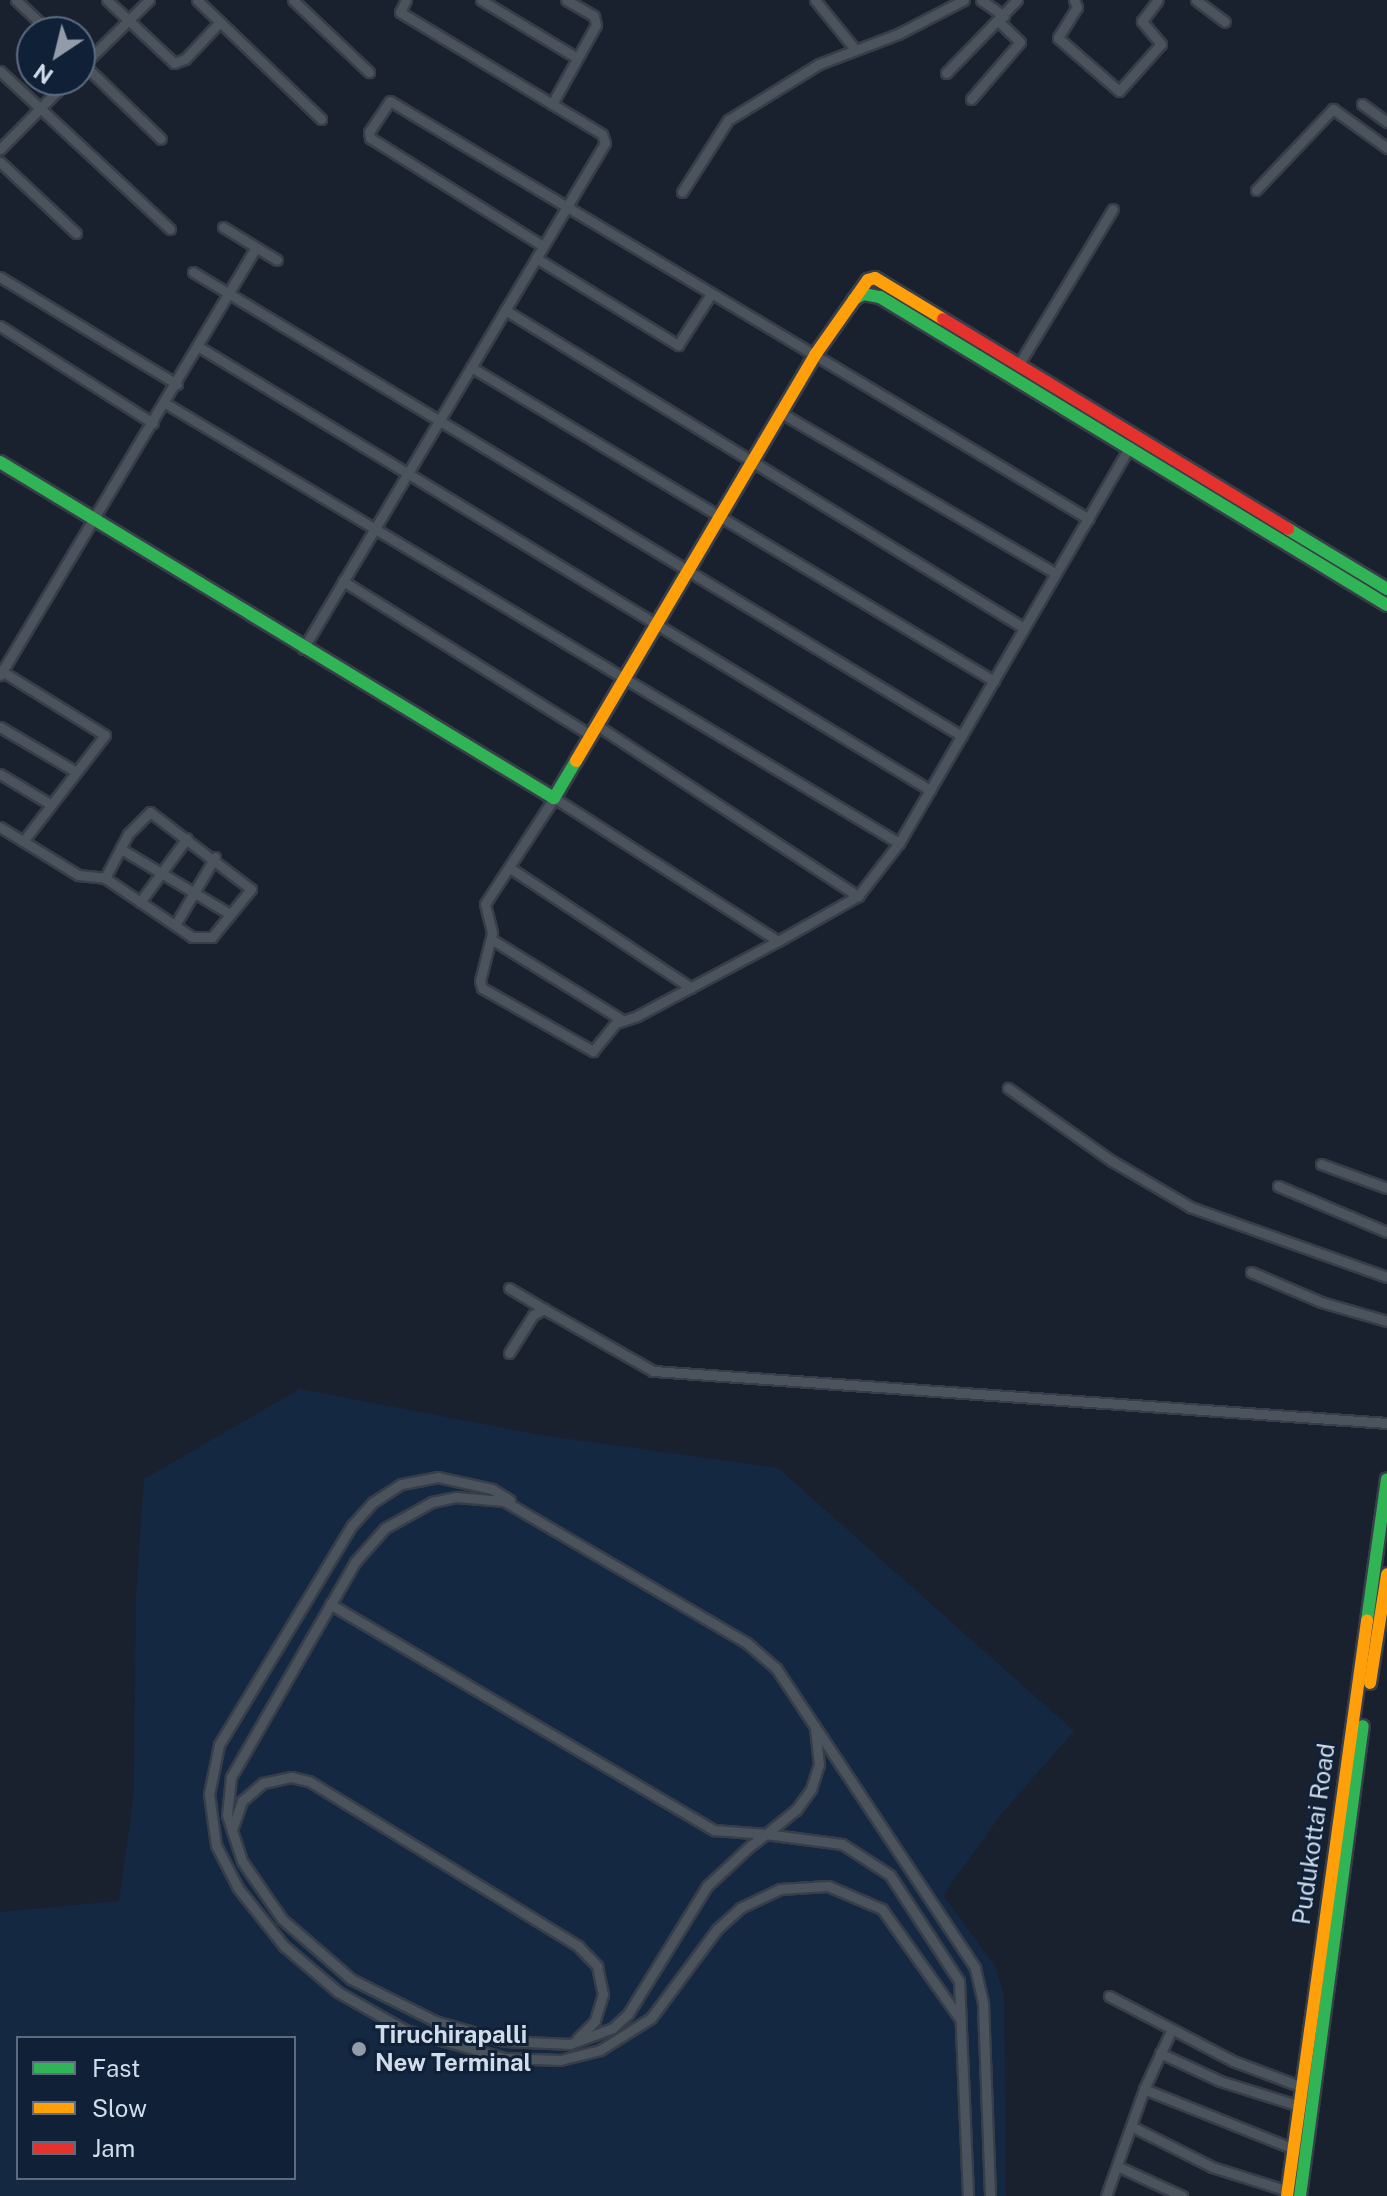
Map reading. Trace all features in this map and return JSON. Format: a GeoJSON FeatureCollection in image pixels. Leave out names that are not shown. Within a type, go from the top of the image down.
{"type":"FeatureCollection","features":[{"type":"Feature","properties":{"kind":"main road"},"geometry":{"type":"LineString","coordinates":[[0,462],[303,649],[554,798],[691,573],[815,355],[853,300],[864,294],[880,297],[1024,372],[1269,525],[1387,605]]}},
{"type":"Feature","properties":{"kind":"main road"},"geometry":{"type":"LineString","coordinates":[[1024,372],[1130,446],[1387,589]]}},
{"type":"Feature","properties":{"kind":"main road","name":"Pudukottai Road"},"geometry":{"type":"LineString","coordinates":[[1297,2194],[1294,2149],[1387,1479]]}},
{"type":"Feature","properties":{"kind":"main road","name":"Pudukottai Road"},"geometry":{"type":"LineString","coordinates":[[1297,2194],[1387,1574]]}},
{"type":"Feature","properties":{"kind":"street"},"geometry":{"type":"LineString","coordinates":[[16,0],[33,16]]}},
{"type":"Feature","properties":{"kind":"street"},"geometry":{"type":"LineString","coordinates":[[107,0],[179,64],[220,22]]}},
{"type":"Feature","properties":{"kind":"street"},"geometry":{"type":"LineString","coordinates":[[96,51],[149,0]]}},
{"type":"Feature","properties":{"kind":"street"},"geometry":{"type":"LineString","coordinates":[[197,0],[321,119]]}},
{"type":"Feature","properties":{"kind":"street"},"geometry":{"type":"LineString","coordinates":[[293,0],[369,72]]}},
{"type":"Feature","properties":{"kind":"street"},"geometry":{"type":"LineString","coordinates":[[303,649],[606,138],[400,12],[406,0]]}},
{"type":"Feature","properties":{"kind":"street"},"geometry":{"type":"LineString","coordinates":[[481,0],[577,58]]}},
{"type":"Feature","properties":{"kind":"street"},"geometry":{"type":"LineString","coordinates":[[552,104],[596,20],[566,0]]}},
{"type":"Feature","properties":{"kind":"street"},"geometry":{"type":"LineString","coordinates":[[815,0],[854,48]]}},
{"type":"Feature","properties":{"kind":"street"},"geometry":{"type":"LineString","coordinates":[[971,99],[1020,42],[981,0]]}},
{"type":"Feature","properties":{"kind":"street"},"geometry":{"type":"LineString","coordinates":[[946,73],[1017,0]]}},
{"type":"Feature","properties":{"kind":"street"},"geometry":{"type":"LineString","coordinates":[[1074,0],[1077,7],[1058,38],[1119,91],[1161,44],[1142,24],[1158,0]]}},
{"type":"Feature","properties":{"kind":"street"},"geometry":{"type":"LineString","coordinates":[[1196,0],[1225,22]]}},
{"type":"Feature","properties":{"kind":"street"},"geometry":{"type":"LineString","coordinates":[[682,192],[728,120],[854,48],[898,34],[961,1]]}},
{"type":"Feature","properties":{"kind":"street"},"geometry":{"type":"LineString","coordinates":[[0,71],[170,229]]}},
{"type":"Feature","properties":{"kind":"street"},"geometry":{"type":"LineString","coordinates":[[96,79],[161,139]]}},
{"type":"Feature","properties":{"kind":"street"},"geometry":{"type":"LineString","coordinates":[[0,149],[51,96]]}},
{"type":"Feature","properties":{"kind":"street"},"geometry":{"type":"LineString","coordinates":[[543,246],[373,141],[369,132],[393,99],[711,294],[1089,519]]}},
{"type":"Feature","properties":{"kind":"street"},"geometry":{"type":"LineString","coordinates":[[1362,104],[1387,122]]}},
{"type":"Feature","properties":{"kind":"street"},"geometry":{"type":"LineString","coordinates":[[1256,190],[1333,109],[1387,148]]}},
{"type":"Feature","properties":{"kind":"street"},"geometry":{"type":"LineString","coordinates":[[0,162],[76,233]]}},
{"type":"Feature","properties":{"kind":"street"},"geometry":{"type":"LineString","coordinates":[[1024,372],[1113,209]]}},
{"type":"Feature","properties":{"kind":"street"},"geometry":{"type":"LineString","coordinates":[[223,227],[277,260]]}},
{"type":"Feature","properties":{"kind":"street"},"geometry":{"type":"LineString","coordinates":[[24,840],[73,770],[105,735],[1,672],[256,248]]}},
{"type":"Feature","properties":{"kind":"street"},"geometry":{"type":"LineString","coordinates":[[536,258],[678,345],[711,294]]}},
{"type":"Feature","properties":{"kind":"street"},"geometry":{"type":"LineString","coordinates":[[193,272],[962,736]]}},
{"type":"Feature","properties":{"kind":"street"},"geometry":{"type":"LineString","coordinates":[[0,277],[177,384]]}},
{"type":"Feature","properties":{"kind":"street"},"geometry":{"type":"LineString","coordinates":[[505,310],[1024,628]]}},
{"type":"Feature","properties":{"kind":"street"},"geometry":{"type":"LineString","coordinates":[[0,326],[153,423]]}},
{"type":"Feature","properties":{"kind":"street"},"geometry":{"type":"LineString","coordinates":[[199,347],[930,790]]}},
{"type":"Feature","properties":{"kind":"street"},"geometry":{"type":"LineString","coordinates":[[471,367],[994,681]]}},
{"type":"Feature","properties":{"kind":"street"},"geometry":{"type":"LineString","coordinates":[[165,403],[899,843]]}},
{"type":"Feature","properties":{"kind":"street"},"geometry":{"type":"LineString","coordinates":[[781,413],[1055,573]]}},
{"type":"Feature","properties":{"kind":"street"},"geometry":{"type":"LineString","coordinates":[[778,941],[554,798],[483,910],[491,939],[482,988],[588,1051],[622,1020],[691,988],[778,941],[858,896],[899,843],[1130,446]]}},
{"type":"Feature","properties":{"kind":"street"},"geometry":{"type":"LineString","coordinates":[[343,581],[595,731],[858,896]]}},
{"type":"Feature","properties":{"kind":"street"},"geometry":{"type":"LineString","coordinates":[[0,727],[73,770]]}},
{"type":"Feature","properties":{"kind":"street"},"geometry":{"type":"LineString","coordinates":[[0,774],[50,804]]}},
{"type":"Feature","properties":{"kind":"street"},"geometry":{"type":"LineString","coordinates":[[0,827],[78,875],[105,878],[192,937],[212,937],[251,889],[215,857],[150,812],[121,849],[105,878]]}},
{"type":"Feature","properties":{"kind":"street"},"geometry":{"type":"LineString","coordinates":[[140,902],[187,838]]}},
{"type":"Feature","properties":{"kind":"street"},"geometry":{"type":"LineString","coordinates":[[121,849],[196,889],[230,914]]}},
{"type":"Feature","properties":{"kind":"street"},"geometry":{"type":"LineString","coordinates":[[175,925],[215,857]]}},
{"type":"Feature","properties":{"kind":"street"},"geometry":{"type":"LineString","coordinates":[[510,868],[691,988]]}},
{"type":"Feature","properties":{"kind":"street"},"geometry":{"type":"LineString","coordinates":[[491,939],[622,1020]]}},
{"type":"Feature","properties":{"kind":"street"},"geometry":{"type":"LineString","coordinates":[[1008,1088],[1112,1161],[1190,1207],[1387,1277]]}},
{"type":"Feature","properties":{"kind":"street"},"geometry":{"type":"LineString","coordinates":[[1321,1164],[1387,1188]]}},
{"type":"Feature","properties":{"kind":"street"},"geometry":{"type":"LineString","coordinates":[[1278,1186],[1387,1232]]}},
{"type":"Feature","properties":{"kind":"street"},"geometry":{"type":"LineString","coordinates":[[1251,1272],[1321,1302],[1387,1321]]}},
{"type":"Feature","properties":{"kind":"street"},"geometry":{"type":"LineString","coordinates":[[509,1288],[653,1371],[1387,1423]]}},
{"type":"Feature","properties":{"kind":"street"},"geometry":{"type":"LineString","coordinates":[[509,1353],[533,1315],[544,1309]]}},
{"type":"Feature","properties":{"kind":"street"},"geometry":{"type":"LineString","coordinates":[[964,2039],[947,1994],[894,1921],[864,1897],[811,1884],[752,1900],[717,1929],[651,2018],[620,2040],[577,2058],[525,2060],[438,2042],[405,2030],[338,1992],[284,1946],[238,1888],[216,1845],[209,1794],[219,1745],[352,1525],[373,1502],[417,1478],[473,1483],[527,1511],[758,1651],[805,1705],[975,1968],[983,2004],[990,2196]]}},
{"type":"Feature","properties":{"kind":"street"},"geometry":{"type":"LineString","coordinates":[[527,1511],[504,1501],[456,1497],[410,1512],[368,1545],[239,1755],[227,1797],[233,1834],[242,1861],[282,1919],[351,1979],[435,2021],[505,2041],[552,2046],[594,2037],[628,2014],[707,1886],[796,1810],[816,1777],[819,1740],[805,1705]]}},
{"type":"Feature","properties":{"kind":"street"},"geometry":{"type":"LineString","coordinates":[[330,1604],[702,1825],[726,1833],[766,1834],[842,1844],[890,1875],[959,1981],[964,2039],[968,2196]]}},
{"type":"Feature","properties":{"kind":"street"},"geometry":{"type":"LineString","coordinates":[[233,1834],[238,1809],[255,1787],[281,1777],[300,1778],[578,1946],[601,1975],[602,2003],[584,2034],[552,2046]]}},
{"type":"Feature","properties":{"kind":"street"},"geometry":{"type":"LineString","coordinates":[[1109,1996],[1233,2061],[1302,2087]]}},
{"type":"Feature","properties":{"kind":"street"},"geometry":{"type":"LineString","coordinates":[[1106,2196],[1144,2089],[1172,2029]]}},
{"type":"Feature","properties":{"kind":"street"},"geometry":{"type":"LineString","coordinates":[[1160,2053],[1220,2081],[1300,2106]]}},
{"type":"Feature","properties":{"kind":"street"},"geometry":{"type":"LineString","coordinates":[[1144,2089],[1294,2149]]}},
{"type":"Feature","properties":{"kind":"street"},"geometry":{"type":"LineString","coordinates":[[1131,2126],[1212,2167],[1297,2194]]}},
{"type":"Feature","properties":{"kind":"street"},"geometry":{"type":"LineString","coordinates":[[1117,2166],[1182,2196]]}},
{"type":"Feature","properties":{"kind":"shaded area"},"geometry":{"type":"Polygon","coordinates":[[[300,1389],[540,1435],[778,1468],[1074,1731],[1002,1813],[943,1895],[996,1968],[1004,1996],[1006,2196],[0,2196],[0,1912],[119,1901],[134,1792],[136,1595],[144,1479],[300,1389]]]}},
{"type":"Feature","properties":{"kind":"traffic: fast"},"geometry":{"type":"LineString","coordinates":[[854,299],[864,294],[880,297],[1387,605]]}},
{"type":"Feature","properties":{"kind":"traffic: fast"},"geometry":{"type":"LineString","coordinates":[[0,462],[554,798],[576,761]]}},
{"type":"Feature","properties":{"kind":"traffic: fast"},"geometry":{"type":"LineString","coordinates":[[1288,529],[1387,589]]}},
{"type":"Feature","properties":{"kind":"traffic: fast"},"geometry":{"type":"LineString","coordinates":[[1367,1621],[1387,1479]]}},
{"type":"Feature","properties":{"kind":"traffic: fast"},"geometry":{"type":"LineString","coordinates":[[1300,2196],[1363,1726]]}},
{"type":"Feature","properties":{"kind":"traffic: slow"},"geometry":{"type":"LineString","coordinates":[[576,761],[815,355],[868,280],[875,278],[943,319]]}},
{"type":"Feature","properties":{"kind":"traffic: slow"},"geometry":{"type":"LineString","coordinates":[[1370,1683],[1387,1574]]}},
{"type":"Feature","properties":{"kind":"traffic: slow"},"geometry":{"type":"LineString","coordinates":[[1287,2196],[1367,1621]]}},
{"type":"Feature","properties":{"kind":"traffic: jam"},"geometry":{"type":"LineString","coordinates":[[943,319],[1288,529]]}},
{"type":"Feature","properties":{"kind":"place","name":"Tiruchirapalli New Terminal"},"geometry":{"type":"Point","coordinates":[359,2049]}}]}
